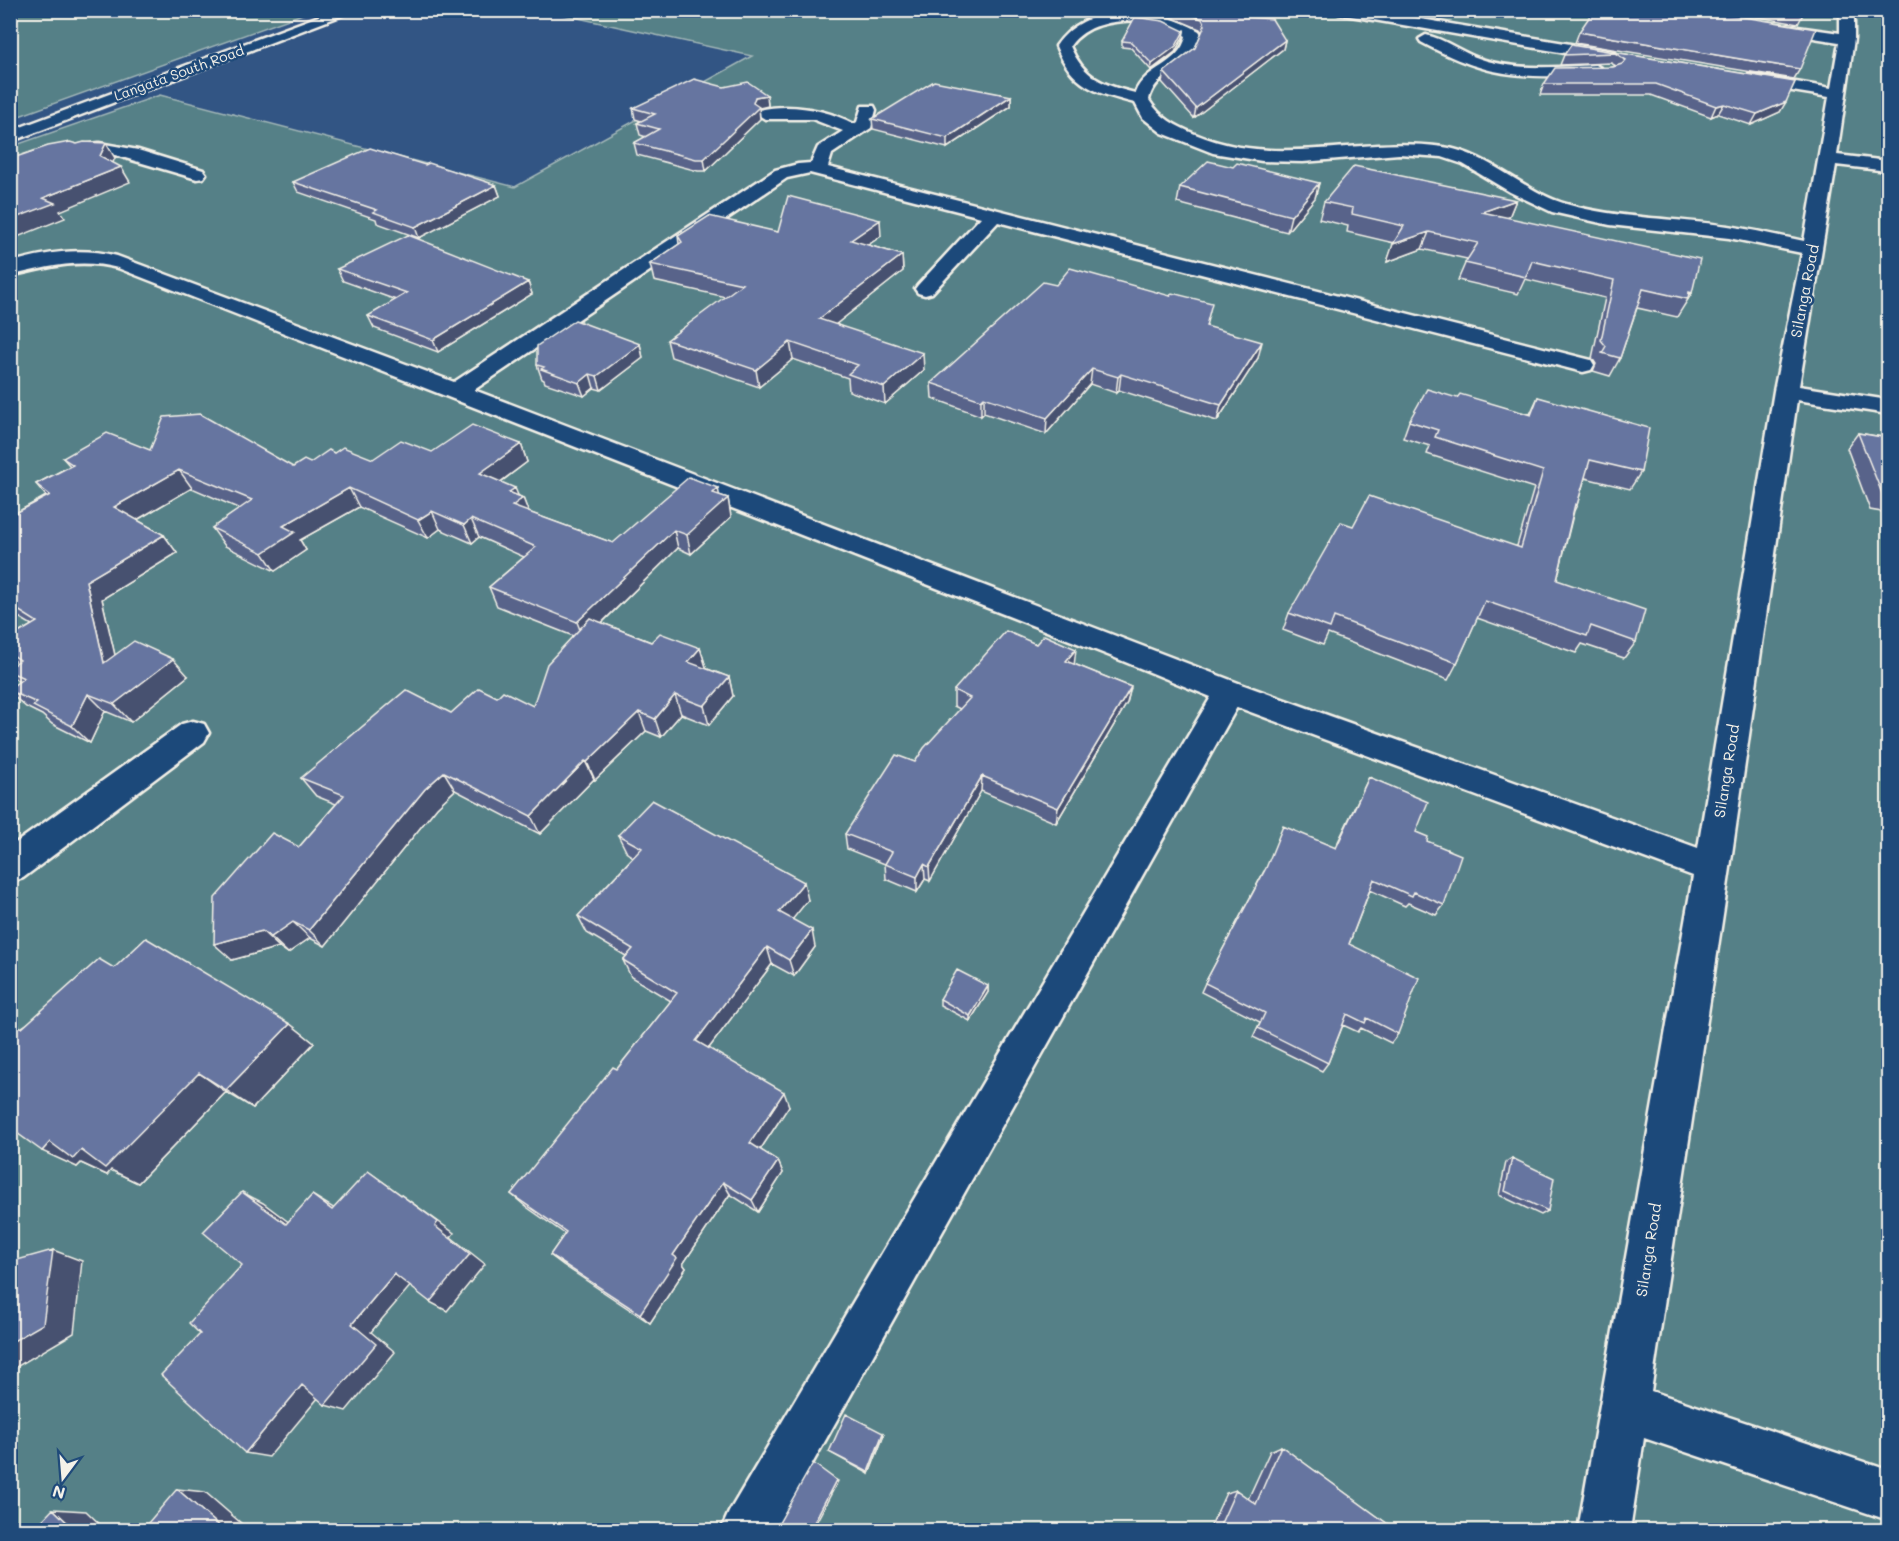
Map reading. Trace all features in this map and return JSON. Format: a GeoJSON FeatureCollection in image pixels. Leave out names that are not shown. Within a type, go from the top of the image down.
{"type":"FeatureCollection","features":[{"type":"Feature","properties":{"kind":"street","name":"Langata South Road"},"geometry":{"type":"LineString","coordinates":[[10,137],[349,10]]}},
{"type":"Feature","properties":{"kind":"street"},"geometry":{"type":"LineString","coordinates":[[1339,10],[1625,64],[1537,72],[1508,69],[1464,58],[1426,39]]}},
{"type":"Feature","properties":{"kind":"street"},"geometry":{"type":"LineString","coordinates":[[1141,100],[1146,85],[1186,56],[1193,46],[1194,34],[1179,24],[1135,16],[1110,18],[1078,29],[1063,46],[1081,78],[1102,90],[1141,100],[1149,114],[1168,129],[1213,148],[1262,156],[1303,157],[1399,149],[1444,152],[1469,160],[1517,188],[1560,208],[1610,219],[1730,232],[1813,249]]}},
{"type":"Feature","properties":{"kind":"street"},"geometry":{"type":"LineString","coordinates":[[1755,25],[1847,25]]}},
{"type":"Feature","properties":{"kind":"street","name":"Silanga Road"},"geometry":{"type":"LineString","coordinates":[[1604,1530],[1712,868],[1786,391],[1813,249],[1827,159],[1832,106],[1847,25]]}},
{"type":"Feature","properties":{"kind":"street"},"geometry":{"type":"LineString","coordinates":[[1733,76],[1832,106]]}},
{"type":"Feature","properties":{"kind":"street"},"geometry":{"type":"LineString","coordinates":[[818,170],[824,151],[865,124],[868,110]]}},
{"type":"Feature","properties":{"kind":"street"},"geometry":{"type":"LineString","coordinates":[[765,114],[785,112],[821,115],[834,119],[855,131]]}},
{"type":"Feature","properties":{"kind":"street"},"geometry":{"type":"LineString","coordinates":[[45,156],[102,148],[125,151],[197,174]]}},
{"type":"Feature","properties":{"kind":"street"},"geometry":{"type":"LineString","coordinates":[[1827,159],[1888,166]]}},
{"type":"Feature","properties":{"kind":"street"},"geometry":{"type":"LineString","coordinates":[[455,392],[781,174],[798,169],[818,170],[1582,365]]}},
{"type":"Feature","properties":{"kind":"street"},"geometry":{"type":"LineString","coordinates":[[925,289],[994,214]]}},
{"type":"Feature","properties":{"kind":"street"},"geometry":{"type":"LineString","coordinates":[[10,270],[65,256],[88,256],[115,261],[1113,644],[1230,692],[1712,868]]}},
{"type":"Feature","properties":{"kind":"street"},"geometry":{"type":"LineString","coordinates":[[1786,391],[1888,407]]}},
{"type":"Feature","properties":{"kind":"street"},"geometry":{"type":"LineString","coordinates":[[747,1530],[1230,692]]}},
{"type":"Feature","properties":{"kind":"street"},"geometry":{"type":"LineString","coordinates":[[10,867],[193,733]]}},
{"type":"Feature","properties":{"kind":"street"},"geometry":{"type":"LineString","coordinates":[[1624,1407],[1888,1495]]}},
{"type":"Feature","properties":{"kind":"green space"},"geometry":{"type":"Polygon","coordinates":[[[11,10],[311,10],[311,11],[11,119],[11,10]]]}},
{"type":"Feature","properties":{"kind":"green space"},"geometry":{"type":"Polygon","coordinates":[[[546,11],[1888,11],[1888,1530],[11,1530],[10,147],[160,95],[515,187],[752,56],[546,11]]]}},
{"type":"Feature","properties":{"kind":"building"},"geometry":{"type":"Polygon","coordinates":[[[1179,10],[1245,10],[1248,17],[1272,19],[1285,40],[1196,108],[1164,72],[1195,48],[1205,25],[1202,19],[1179,10]]]}},
{"type":"Feature","properties":{"kind":"building"},"geometry":{"type":"Polygon","coordinates":[[[1594,10],[1703,10],[1816,29],[1800,69],[1579,32],[1594,10]]]}},
{"type":"Feature","properties":{"kind":"building"},"geometry":{"type":"Polygon","coordinates":[[[1784,10],[1803,10],[1803,14],[1784,10]]]}},
{"type":"Feature","properties":{"kind":"building"},"geometry":{"type":"Polygon","coordinates":[[[1135,17],[1163,21],[1184,31],[1176,46],[1152,64],[1131,42],[1122,41],[1135,17]]]}},
{"type":"Feature","properties":{"kind":"building"},"geometry":{"type":"Polygon","coordinates":[[[1571,45],[1795,82],[1786,102],[1757,114],[1724,104],[1716,106],[1656,84],[1544,84],[1555,68],[1613,67],[1626,60],[1615,53],[1564,55],[1571,45]]]}},
{"type":"Feature","properties":{"kind":"building"},"geometry":{"type":"Polygon","coordinates":[[[694,79],[724,87],[748,82],[767,95],[755,97],[753,103],[759,107],[704,159],[634,143],[659,129],[637,123],[655,114],[633,108],[694,79]]]}},
{"type":"Feature","properties":{"kind":"building"},"geometry":{"type":"Polygon","coordinates":[[[934,81],[1011,96],[947,138],[872,119],[934,81]]]}},
{"type":"Feature","properties":{"kind":"building"},"geometry":{"type":"Polygon","coordinates":[[[70,142],[77,144],[106,143],[100,156],[121,167],[43,198],[55,203],[10,220],[10,159],[48,146],[70,142]]]}},
{"type":"Feature","properties":{"kind":"building"},"geometry":{"type":"Polygon","coordinates":[[[370,148],[425,165],[429,163],[496,185],[415,227],[373,212],[377,210],[293,182],[370,148]]]}},
{"type":"Feature","properties":{"kind":"building"},"geometry":{"type":"Polygon","coordinates":[[[1208,161],[1233,167],[1237,163],[1319,183],[1291,216],[1180,187],[1208,161]]]}},
{"type":"Feature","properties":{"kind":"building"},"geometry":{"type":"Polygon","coordinates":[[[1354,166],[1516,200],[1482,212],[1700,259],[1692,293],[1689,292],[1688,299],[1643,289],[1620,358],[1602,353],[1606,346],[1601,340],[1614,280],[1532,261],[1526,277],[1465,263],[1478,243],[1429,232],[1393,244],[1404,226],[1352,214],[1353,208],[1324,202],[1354,166]]]}},
{"type":"Feature","properties":{"kind":"building"},"geometry":{"type":"Polygon","coordinates":[[[788,196],[880,220],[851,240],[902,255],[819,319],[923,353],[884,387],[848,374],[858,365],[790,342],[756,370],[667,340],[742,284],[650,264],[682,242],[678,236],[709,216],[778,232],[788,196]]]}},
{"type":"Feature","properties":{"kind":"building"},"geometry":{"type":"Polygon","coordinates":[[[408,235],[528,282],[433,340],[368,316],[407,293],[337,269],[408,235]]]}},
{"type":"Feature","properties":{"kind":"building"},"geometry":{"type":"Polygon","coordinates":[[[1070,268],[1170,296],[1172,293],[1212,303],[1206,326],[1262,342],[1221,405],[1121,374],[1118,377],[1092,369],[1047,418],[984,397],[981,400],[931,383],[1043,282],[1056,285],[1070,268]]]}},
{"type":"Feature","properties":{"kind":"building"},"geometry":{"type":"Polygon","coordinates":[[[575,320],[640,344],[597,376],[590,374],[579,383],[541,369],[544,367],[537,365],[537,346],[575,320]]]}},
{"type":"Feature","properties":{"kind":"building"},"geometry":{"type":"Polygon","coordinates":[[[1427,389],[1457,398],[1460,394],[1531,415],[1538,397],[1649,428],[1641,472],[1590,460],[1577,505],[1575,504],[1557,580],[1645,610],[1636,642],[1591,626],[1587,636],[1485,601],[1457,663],[1334,617],[1330,628],[1289,613],[1341,522],[1353,526],[1369,496],[1521,548],[1543,471],[1435,437],[1438,430],[1409,421],[1427,389]]]}},
{"type":"Feature","properties":{"kind":"building"},"geometry":{"type":"Polygon","coordinates":[[[200,414],[293,467],[304,460],[310,463],[329,450],[334,453],[343,447],[373,459],[401,440],[432,452],[472,425],[521,444],[480,473],[515,488],[509,492],[523,498],[512,506],[613,543],[689,477],[718,488],[713,493],[728,498],[687,535],[674,530],[577,622],[489,587],[536,547],[471,519],[464,525],[432,511],[418,520],[349,488],[283,526],[295,532],[263,553],[212,528],[252,500],[179,470],[114,507],[164,535],[86,581],[104,663],[134,641],[173,659],[114,704],[88,694],[72,726],[33,706],[37,703],[10,691],[10,688],[24,678],[10,672],[10,667],[20,660],[10,653],[10,638],[37,622],[10,605],[10,516],[50,495],[36,484],[73,465],[63,458],[107,433],[150,450],[164,417],[200,414]]]}},
{"type":"Feature","properties":{"kind":"building"},"geometry":{"type":"Polygon","coordinates":[[[1858,433],[1888,438],[1888,496],[1883,496],[1858,433]]]}},
{"type":"Feature","properties":{"kind":"building"},"geometry":{"type":"Polygon","coordinates":[[[590,618],[651,642],[660,633],[700,648],[688,662],[729,677],[704,706],[675,695],[655,719],[639,712],[587,762],[585,761],[531,816],[444,772],[425,789],[309,930],[293,922],[271,937],[262,931],[214,944],[215,898],[272,833],[299,847],[344,795],[301,778],[406,690],[451,713],[479,688],[497,697],[503,691],[533,706],[547,664],[590,618]]]}},
{"type":"Feature","properties":{"kind":"building"},"geometry":{"type":"Polygon","coordinates":[[[1006,631],[1036,644],[1044,635],[1076,649],[1066,661],[1131,687],[1058,808],[982,776],[929,867],[924,864],[917,877],[885,864],[892,852],[845,834],[896,755],[915,762],[924,748],[970,698],[954,690],[1006,631]]]}},
{"type":"Feature","properties":{"kind":"building"},"geometry":{"type":"Polygon","coordinates":[[[1369,777],[1428,802],[1416,832],[1428,837],[1427,841],[1461,855],[1444,905],[1414,892],[1412,896],[1374,879],[1349,944],[1419,978],[1398,1034],[1367,1018],[1365,1023],[1347,1014],[1328,1063],[1258,1028],[1265,1013],[1205,983],[1266,868],[1283,826],[1336,848],[1369,777]]]}},
{"type":"Feature","properties":{"kind":"building"},"geometry":{"type":"Polygon","coordinates":[[[652,800],[804,882],[779,912],[812,930],[789,960],[767,947],[696,1041],[784,1092],[750,1143],[778,1161],[752,1200],[723,1182],[673,1255],[677,1258],[640,1314],[550,1255],[566,1232],[511,1194],[613,1067],[617,1069],[677,993],[623,960],[633,949],[578,916],[642,848],[618,835],[652,800]]]}},
{"type":"Feature","properties":{"kind":"building"},"geometry":{"type":"Polygon","coordinates":[[[146,938],[290,1024],[226,1090],[199,1073],[105,1168],[81,1150],[73,1159],[50,1142],[42,1151],[10,1128],[10,1020],[22,1028],[99,959],[114,968],[146,938]]]}},
{"type":"Feature","properties":{"kind":"building"},"geometry":{"type":"Polygon","coordinates":[[[957,970],[988,986],[970,1016],[940,999],[957,970]]]}},
{"type":"Feature","properties":{"kind":"building"},"geometry":{"type":"Polygon","coordinates":[[[1512,1158],[1554,1178],[1548,1211],[1505,1191],[1512,1158]]]}},
{"type":"Feature","properties":{"kind":"building"},"geometry":{"type":"Polygon","coordinates":[[[368,1171],[438,1222],[435,1226],[470,1254],[430,1302],[394,1274],[352,1324],[376,1344],[325,1405],[302,1385],[245,1453],[161,1375],[200,1334],[189,1323],[242,1265],[203,1232],[242,1192],[286,1224],[312,1195],[332,1210],[368,1171]]]}},
{"type":"Feature","properties":{"kind":"building"},"geometry":{"type":"Polygon","coordinates":[[[53,1250],[43,1324],[10,1343],[10,1262],[53,1250]]]}},
{"type":"Feature","properties":{"kind":"building"},"geometry":{"type":"Polygon","coordinates":[[[846,1414],[883,1433],[868,1472],[829,1452],[846,1414]]]}},
{"type":"Feature","properties":{"kind":"building"},"geometry":{"type":"Polygon","coordinates":[[[1281,1446],[1396,1530],[1218,1530],[1236,1490],[1256,1504],[1281,1446]]]}},
{"type":"Feature","properties":{"kind":"building"},"geometry":{"type":"Polygon","coordinates":[[[813,1463],[836,1480],[810,1530],[775,1530],[813,1463]]]}},
{"type":"Feature","properties":{"kind":"building"},"geometry":{"type":"Polygon","coordinates":[[[177,1489],[224,1530],[142,1530],[177,1489]]]}},
{"type":"Feature","properties":{"kind":"building"},"geometry":{"type":"Polygon","coordinates":[[[53,1509],[75,1530],[33,1530],[53,1509]]]}}]}
